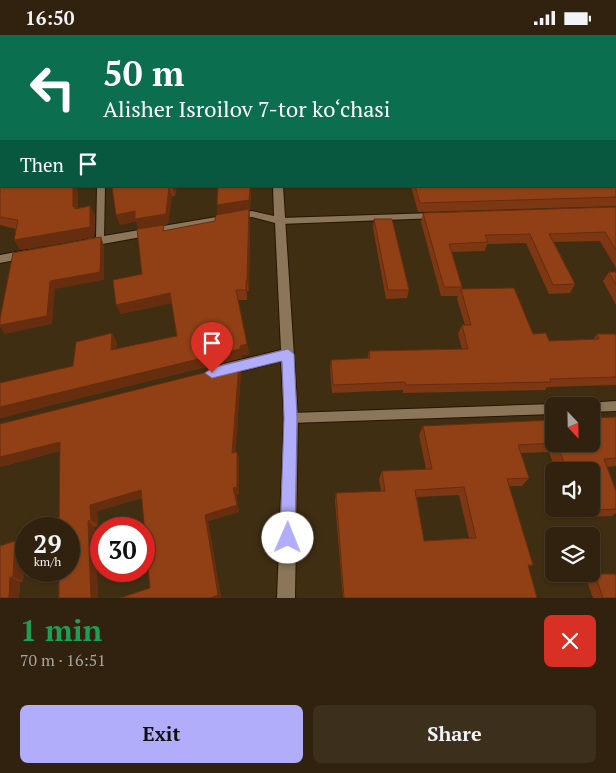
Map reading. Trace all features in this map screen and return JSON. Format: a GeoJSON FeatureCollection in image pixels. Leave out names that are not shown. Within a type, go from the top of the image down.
{"type":"FeatureCollection","features":[{"type":"Feature","properties":{"kind":"street"},"geometry":{"type":"LineString","coordinates":[[278,187],[290,418],[286,598]]}},
{"type":"Feature","properties":{"kind":"street"},"geometry":{"type":"LineString","coordinates":[[73,245],[252,214],[280,221]]}},
{"type":"Feature","properties":{"kind":"street"},"geometry":{"type":"LineString","coordinates":[[0,259],[36,252]]}},
{"type":"Feature","properties":{"kind":"street"},"geometry":{"type":"LineString","coordinates":[[212,373],[288,354]]}},
{"type":"Feature","properties":{"kind":"lane"},"geometry":{"type":"LineString","coordinates":[[100,240],[101,187]]}},
{"type":"Feature","properties":{"kind":"lane"},"geometry":{"type":"LineString","coordinates":[[280,221],[448,216]]}},
{"type":"Feature","properties":{"kind":"lane"},"geometry":{"type":"LineString","coordinates":[[600,407],[616,406]]}},
{"type":"Feature","properties":{"kind":"lane"},"geometry":{"type":"LineString","coordinates":[[290,418],[545,409]]}},
{"type":"Feature","properties":{"kind":"building"},"geometry":{"type":"Polygon","coordinates":[[[0,187],[73,187],[73,207],[75,206],[75,209],[90,206],[90,227],[14,240],[18,220],[0,217],[0,187]]]}},
{"type":"Feature","properties":{"kind":"building"},"geometry":{"type":"Polygon","coordinates":[[[112,187],[169,187],[166,214],[135,219],[135,211],[116,215],[112,187]]]}},
{"type":"Feature","properties":{"kind":"building"},"geometry":{"type":"Polygon","coordinates":[[[218,187],[250,187],[249,200],[217,205],[218,187]]]}},
{"type":"Feature","properties":{"kind":"building"},"geometry":{"type":"Polygon","coordinates":[[[415,187],[616,187],[616,197],[420,203],[415,187]]]}},
{"type":"Feature","properties":{"kind":"building"},"geometry":{"type":"Polygon","coordinates":[[[616,207],[616,250],[605,232],[549,234],[575,284],[553,285],[530,234],[485,235],[488,242],[449,244],[462,287],[444,287],[423,213],[616,207]]]}},
{"type":"Feature","properties":{"kind":"building"},"geometry":{"type":"Polygon","coordinates":[[[249,209],[246,290],[236,290],[247,344],[240,346],[240,349],[0,407],[0,383],[73,366],[76,342],[112,333],[111,350],[177,336],[170,293],[116,305],[113,280],[142,274],[137,229],[164,225],[163,231],[215,221],[216,215],[249,209]]]}},
{"type":"Feature","properties":{"kind":"building"},"geometry":{"type":"Polygon","coordinates":[[[374,219],[392,219],[409,290],[388,290],[374,219]]]}},
{"type":"Feature","properties":{"kind":"building"},"geometry":{"type":"Polygon","coordinates":[[[101,237],[100,272],[50,281],[47,316],[0,325],[13,253],[101,237]]]}},
{"type":"Feature","properties":{"kind":"building"},"geometry":{"type":"Polygon","coordinates":[[[609,272],[616,272],[616,285],[609,272]]]}},
{"type":"Feature","properties":{"kind":"building"},"geometry":{"type":"Polygon","coordinates":[[[514,288],[533,334],[546,333],[549,341],[599,339],[597,334],[616,334],[616,377],[550,379],[551,382],[406,385],[405,382],[333,385],[331,360],[370,358],[369,351],[468,349],[462,325],[471,325],[461,289],[514,288]]]}},
{"type":"Feature","properties":{"kind":"building"},"geometry":{"type":"Polygon","coordinates":[[[239,364],[232,453],[237,452],[237,487],[233,488],[237,505],[205,515],[218,595],[210,598],[120,598],[150,588],[149,582],[155,582],[155,517],[143,517],[141,490],[90,505],[91,517],[88,521],[91,598],[59,598],[59,582],[80,582],[80,517],[59,517],[60,442],[0,457],[0,424],[239,364]]]}},
{"type":"Feature","properties":{"kind":"building"},"geometry":{"type":"Polygon","coordinates":[[[616,417],[616,458],[604,459],[616,491],[616,509],[600,510],[600,462],[564,462],[560,453],[600,453],[600,418],[616,417]]]}},
{"type":"Feature","properties":{"kind":"building"},"geometry":{"type":"Polygon","coordinates":[[[545,420],[545,444],[518,445],[529,478],[507,479],[533,565],[528,565],[537,598],[344,598],[336,493],[385,491],[382,471],[432,469],[423,426],[545,420]],[[464,487],[415,490],[424,541],[476,538],[464,487]]]}},
{"type":"Feature","properties":{"kind":"building"},"geometry":{"type":"Polygon","coordinates":[[[15,541],[13,577],[10,577],[9,598],[0,598],[0,546],[15,541]]]}},
{"type":"Feature","properties":{"kind":"building"},"geometry":{"type":"Polygon","coordinates":[[[600,574],[616,574],[616,598],[603,598],[598,582],[600,582],[600,574]]]}},
{"type":"Feature","properties":{"kind":"route"},"geometry":{"type":"LineString","coordinates":[[212,373],[288,354],[290,418],[288,538]]}}]}
